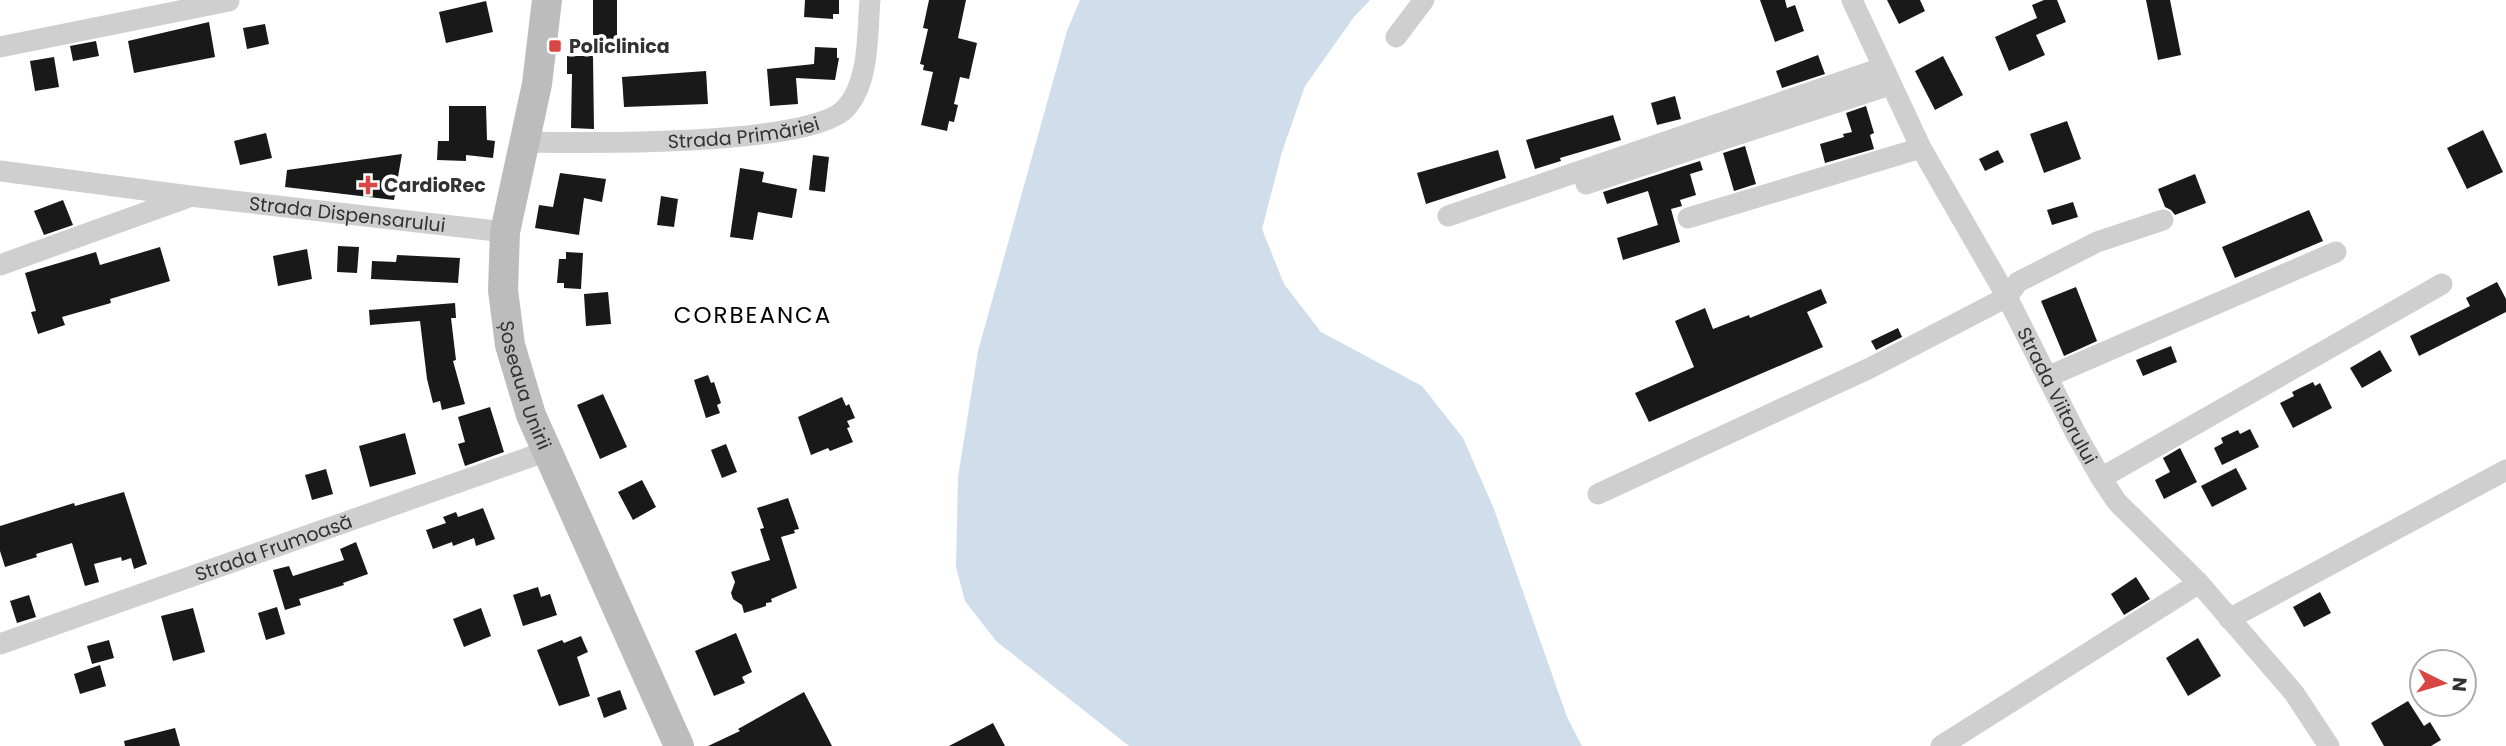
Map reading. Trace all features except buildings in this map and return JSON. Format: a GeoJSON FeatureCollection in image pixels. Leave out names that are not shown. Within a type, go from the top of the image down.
{"type":"FeatureCollection","features":[{"type":"Feature","properties":{"kind":"main road","name":"Șoseaua Unirii"},"geometry":{"type":"LineString","coordinates":[[547,0],[537,84],[505,232],[503,290],[510,345],[531,415],[679,746]]}},
{"type":"Feature","properties":{"kind":"street","name":"Strada Primăriei"},"geometry":{"type":"LineString","coordinates":[[524,142],[640,143],[697,140],[785,130],[832,118],[845,110],[860,81],[870,0]]}},
{"type":"Feature","properties":{"kind":"street"},"geometry":{"type":"LineString","coordinates":[[1396,37],[1424,0]]}},
{"type":"Feature","properties":{"kind":"street","name":"Strada Viitorului"},"geometry":{"type":"LineString","coordinates":[[1852,0],[1921,148],[2007,297],[2101,478],[2117,502],[2199,583],[2294,693],[2329,746]]}},
{"type":"Feature","properties":{"kind":"street"},"geometry":{"type":"LineString","coordinates":[[0,47],[229,1]]}},
{"type":"Feature","properties":{"kind":"street"},"geometry":{"type":"LineString","coordinates":[[1574,188],[1886,77]]}},
{"type":"Feature","properties":{"kind":"street"},"geometry":{"type":"LineString","coordinates":[[1448,216],[1886,77]]}},
{"type":"Feature","properties":{"kind":"street"},"geometry":{"type":"LineString","coordinates":[[1688,218],[1921,148]]}},
{"type":"Feature","properties":{"kind":"street","name":"Strada Dispensarului"},"geometry":{"type":"LineString","coordinates":[[0,171],[505,232]]}},
{"type":"Feature","properties":{"kind":"street","name":"Strada Dispensarului"},"geometry":{"type":"LineString","coordinates":[[0,265],[190,196]]}},
{"type":"Feature","properties":{"kind":"street"},"geometry":{"type":"LineString","coordinates":[[1598,494],[1870,368],[2007,297],[2018,282],[2097,242],[2163,220]]}},
{"type":"Feature","properties":{"kind":"street"},"geometry":{"type":"LineString","coordinates":[[2047,377],[2336,252]]}},
{"type":"Feature","properties":{"kind":"street"},"geometry":{"type":"LineString","coordinates":[[2101,478],[2442,284]]}},
{"type":"Feature","properties":{"kind":"street","name":"Strada Frumoasă"},"geometry":{"type":"LineString","coordinates":[[0,644],[547,452]]}},
{"type":"Feature","properties":{"kind":"street"},"geometry":{"type":"LineString","coordinates":[[2229,619],[2506,470]]}},
{"type":"Feature","properties":{"kind":"street"},"geometry":{"type":"LineString","coordinates":[[1941,746],[2199,583]]}},
{"type":"Feature","properties":{"kind":"water"},"geometry":{"type":"Polygon","coordinates":[[[1080,0],[1370,0],[1354,17],[1305,86],[1282,152],[1262,229],[1284,284],[1321,332],[1422,386],[1463,438],[1494,509],[1567,717],[1582,746],[1129,746],[996,641],[965,601],[956,567],[958,477],[978,351],[1067,31],[1080,0]]]}},
{"type":"Feature","properties":{"kind":"place","name":"Policlinica"},"geometry":{"type":"Point","coordinates":[555,46]}},
{"type":"Feature","properties":{"kind":"place","name":"CardioRec"},"geometry":{"type":"Point","coordinates":[368,185]}},
{"type":"Feature","properties":{"kind":"district","name":"CORBEANCA"},"geometry":{"type":"Point","coordinates":[753,315]}}]}
